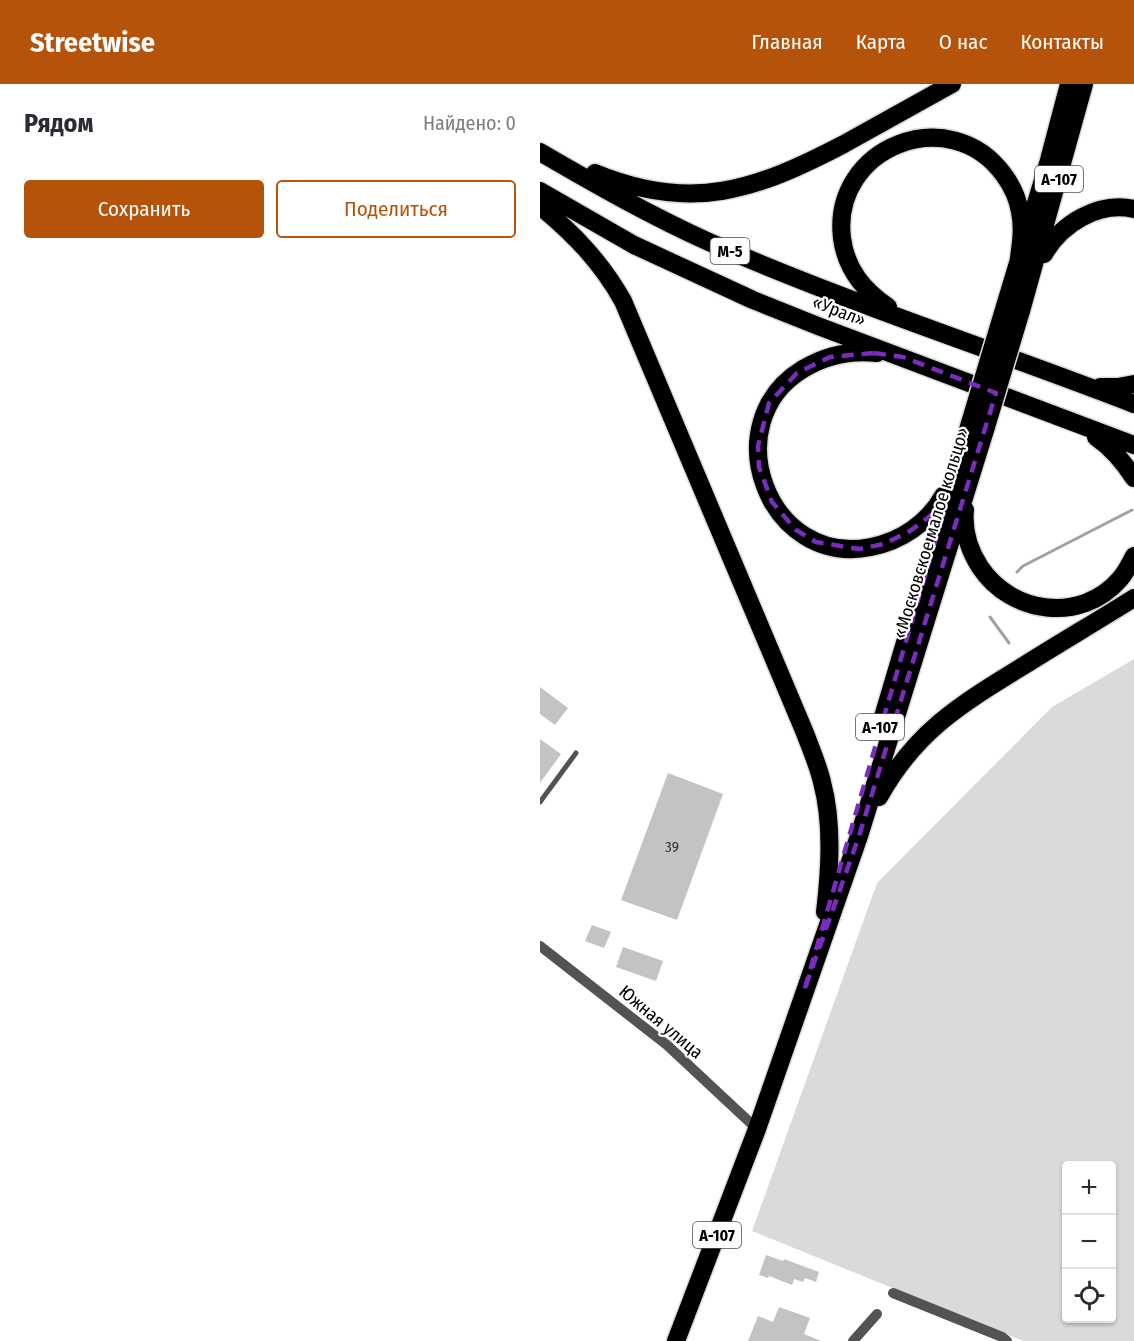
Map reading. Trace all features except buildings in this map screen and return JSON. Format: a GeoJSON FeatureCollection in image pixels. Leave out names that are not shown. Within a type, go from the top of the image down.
{"type":"FeatureCollection","features":[{"type":"Feature","properties":{"kind":"highway"},"geometry":{"type":"LineString","coordinates":[[540,151],[615,181],[650,191],[688,194],[722,191],[755,184],[803,165],[952,84]]}},
{"type":"Feature","properties":{"kind":"highway","name":"«Московское малое кольцо»"},"geometry":{"type":"LineString","coordinates":[[1025,270],[1069,84]]}},
{"type":"Feature","properties":{"kind":"highway","name":"«Московское малое кольцо»"},"geometry":{"type":"LineString","coordinates":[[804,991],[1084,84]]}},
{"type":"Feature","properties":{"kind":"highway"},"geometry":{"type":"LineString","coordinates":[[929,329],[893,311],[873,297],[861,285],[851,269],[843,248],[842,213],[852,184],[876,157],[891,147],[920,138],[938,137],[954,140],[982,152],[997,165],[1007,180],[1020,209],[1025,270]]}},
{"type":"Feature","properties":{"kind":"highway","name":"«Урал»"},"geometry":{"type":"LineString","coordinates":[[540,151],[590,182],[707,241],[831,293],[1134,404]]}},
{"type":"Feature","properties":{"kind":"highway","name":"«Урал»"},"geometry":{"type":"LineString","coordinates":[[540,190],[634,245],[689,271],[818,326],[1134,445]]}},
{"type":"Feature","properties":{"kind":"highway"},"geometry":{"type":"LineString","coordinates":[[540,206],[585,246],[623,301],[805,733],[819,772],[827,806],[829,860],[824,921]]}},
{"type":"Feature","properties":{"kind":"highway"},"geometry":{"type":"LineString","coordinates":[[1025,270],[1052,240],[1087,214],[1106,209],[1134,209]]}},
{"type":"Feature","properties":{"kind":"highway"},"geometry":{"type":"LineString","coordinates":[[903,357],[874,353],[840,354],[813,363],[782,385],[769,403],[761,424],[758,446],[759,467],[764,486],[772,502],[782,517],[796,530],[816,542],[836,548],[868,548],[898,538],[922,522],[965,468]]}},
{"type":"Feature","properties":{"kind":"highway"},"geometry":{"type":"LineString","coordinates":[[1089,387],[1118,387],[1134,384]]}},
{"type":"Feature","properties":{"kind":"highway"},"geometry":{"type":"LineString","coordinates":[[1077,423],[1112,448],[1134,478]]}},
{"type":"Feature","properties":{"kind":"highway"},"geometry":{"type":"LineString","coordinates":[[965,468],[964,518],[970,546],[976,560],[990,579],[1006,594],[1019,602],[1047,608],[1063,608],[1091,600],[1119,580],[1134,556]]}},
{"type":"Feature","properties":{"kind":"highway","name":"«Московское малое кольцо»"},"geometry":{"type":"LineString","coordinates":[[676,1341],[757,1129],[859,836],[965,468]]}},
{"type":"Feature","properties":{"kind":"highway"},"geometry":{"type":"LineString","coordinates":[[859,836],[889,779],[918,741],[934,726],[974,696],[1134,598]]}},
{"type":"Feature","properties":{"kind":"street","name":"Южная улица"},"geometry":{"type":"LineString","coordinates":[[540,946],[667,1045],[757,1129]]}},
{"type":"Feature","properties":{"kind":"street"},"geometry":{"type":"LineString","coordinates":[[893,1293],[1007,1341]]}},
{"type":"Feature","properties":{"kind":"street"},"geometry":{"type":"LineString","coordinates":[[854,1341],[877,1314]]}},
{"type":"Feature","properties":{"kind":"lane"},"geometry":{"type":"LineString","coordinates":[[540,802],[576,753]]}},
{"type":"Feature","properties":{"kind":"highlighted area"},"geometry":{"type":"Polygon","coordinates":[[[874,353],[903,357],[996,393],[859,836],[804,991],[946,504],[910,531],[884,544],[859,549],[816,542],[796,530],[772,502],[759,467],[758,446],[769,403],[797,373],[830,357],[874,353]]]}},
{"type":"Feature","properties":{"kind":"shaded area"},"geometry":{"type":"Polygon","coordinates":[[[1134,659],[1134,1341],[1023,1341],[752,1231],[877,883],[1052,707],[1134,659]]]}},
{"type":"Feature","properties":{"kind":"waterway"},"geometry":{"type":"LineString","coordinates":[[1017,572],[1023,566],[1132,510]]}},
{"type":"Feature","properties":{"kind":"waterway"},"geometry":{"type":"LineString","coordinates":[[990,617],[1009,643]]}}]}
